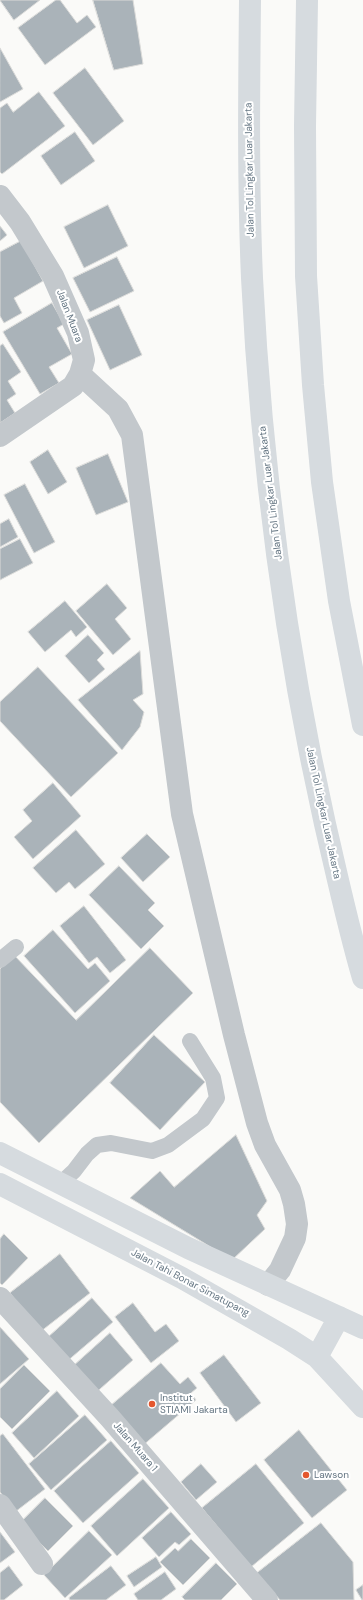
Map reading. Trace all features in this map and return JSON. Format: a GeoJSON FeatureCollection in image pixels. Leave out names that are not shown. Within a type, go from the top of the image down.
{"type":"FeatureCollection","features":[{"type":"Feature","properties":{"kind":"highway","name":"Jalan Tol Lingkar Luar Jakarta"},"geometry":{"type":"LineString","coordinates":[[250,0],[249,127],[252,277],[261,400],[272,510],[288,628],[310,758],[350,934],[363,978]]}},
{"type":"Feature","properties":{"kind":"highway"},"geometry":{"type":"LineString","coordinates":[[307,0],[305,126],[306,276],[312,385],[322,482],[339,601],[363,725]]}},
{"type":"Feature","properties":{"kind":"highway"},"geometry":{"type":"LineString","coordinates":[[0,1153],[188,1248],[363,1328]]}},
{"type":"Feature","properties":{"kind":"highway","name":"Jalan Tahi Bonar Simatupang"},"geometry":{"type":"LineString","coordinates":[[0,1184],[182,1278],[270,1328],[317,1357],[363,1407]]}},
{"type":"Feature","properties":{"kind":"highway"},"geometry":{"type":"LineString","coordinates":[[317,1357],[339,1317]]}},
{"type":"Feature","properties":{"kind":"street","name":"Jalan Muara"},"geometry":{"type":"LineString","coordinates":[[0,196],[20,222],[53,276],[78,333],[84,360],[80,374],[73,386],[0,436]]}},
{"type":"Feature","properties":{"kind":"street"},"geometry":{"type":"LineString","coordinates":[[80,374],[118,409],[132,435],[182,814],[234,1035],[257,1123],[265,1145],[290,1190],[294,1204],[297,1224],[295,1238],[280,1270],[268,1285]]}},
{"type":"Feature","properties":{"kind":"street","name":"Jalan Muara 1"},"geometry":{"type":"LineString","coordinates":[[0,1298],[110,1418],[267,1600]]}},
{"type":"Feature","properties":{"kind":"street"},"geometry":{"type":"LineString","coordinates":[[0,1505],[42,1564]]}},
{"type":"Feature","properties":{"kind":"lane"},"geometry":{"type":"LineString","coordinates":[[0,960],[16,946]]}},
{"type":"Feature","properties":{"kind":"lane"},"geometry":{"type":"LineString","coordinates":[[60,1184],[74,1171],[86,1154],[97,1144],[111,1143],[152,1151],[168,1145],[203,1118],[217,1098],[213,1078],[190,1041]]}},
{"type":"Feature","properties":{"kind":"building"},"geometry":{"type":"Polygon","coordinates":[[[0,0],[40,0],[14,20],[0,0]]]}},
{"type":"Feature","properties":{"kind":"building"},"geometry":{"type":"Polygon","coordinates":[[[56,0],[60,0],[77,23],[87,15],[96,27],[45,65],[18,28],[56,0]]]}},
{"type":"Feature","properties":{"kind":"building"},"geometry":{"type":"Polygon","coordinates":[[[93,0],[133,0],[143,64],[114,70],[93,0]]]}},
{"type":"Feature","properties":{"kind":"building"},"geometry":{"type":"Polygon","coordinates":[[[0,48],[23,89],[0,102],[0,48]]]}},
{"type":"Feature","properties":{"kind":"building"},"geometry":{"type":"Polygon","coordinates":[[[85,68],[124,121],[93,145],[53,93],[85,68]]]}},
{"type":"Feature","properties":{"kind":"building"},"geometry":{"type":"Polygon","coordinates":[[[39,92],[65,126],[2,174],[0,172],[0,108],[7,103],[13,112],[39,92]]]}},
{"type":"Feature","properties":{"kind":"building"},"geometry":{"type":"Polygon","coordinates":[[[75,132],[95,161],[61,185],[41,156],[75,132]]]}},
{"type":"Feature","properties":{"kind":"building"},"geometry":{"type":"Polygon","coordinates":[[[108,205],[128,246],[84,268],[64,227],[108,205]]]}},
{"type":"Feature","properties":{"kind":"building"},"geometry":{"type":"Polygon","coordinates":[[[0,226],[7,235],[0,241],[0,226]]]}},
{"type":"Feature","properties":{"kind":"building"},"geometry":{"type":"Polygon","coordinates":[[[21,241],[43,281],[14,298],[22,313],[4,323],[0,316],[0,252],[21,241]]]}},
{"type":"Feature","properties":{"kind":"building"},"geometry":{"type":"Polygon","coordinates":[[[117,257],[134,291],[90,312],[73,278],[117,257]]]}},
{"type":"Feature","properties":{"kind":"building"},"geometry":{"type":"Polygon","coordinates":[[[52,303],[64,324],[57,328],[72,354],[49,367],[59,383],[40,394],[3,332],[52,303]]]}},
{"type":"Feature","properties":{"kind":"building"},"geometry":{"type":"Polygon","coordinates":[[[119,305],[142,355],[110,370],[87,320],[119,305]]]}},
{"type":"Feature","properties":{"kind":"building"},"geometry":{"type":"Polygon","coordinates":[[[3,344],[21,372],[8,381],[16,394],[7,400],[15,413],[0,423],[0,346],[3,344]]]}},
{"type":"Feature","properties":{"kind":"building"},"geometry":{"type":"Polygon","coordinates":[[[48,450],[67,482],[48,494],[30,462],[48,450]]]}},
{"type":"Feature","properties":{"kind":"building"},"geometry":{"type":"Polygon","coordinates":[[[108,454],[128,502],[96,515],[76,468],[108,454]]]}},
{"type":"Feature","properties":{"kind":"building"},"geometry":{"type":"Polygon","coordinates":[[[25,484],[55,542],[34,553],[4,495],[25,484]]]}},
{"type":"Feature","properties":{"kind":"building"},"geometry":{"type":"Polygon","coordinates":[[[9,519],[18,537],[0,547],[0,524],[9,519]]]}},
{"type":"Feature","properties":{"kind":"building"},"geometry":{"type":"Polygon","coordinates":[[[20,539],[33,563],[0,580],[0,549],[20,539]]]}},
{"type":"Feature","properties":{"kind":"building"},"geometry":{"type":"Polygon","coordinates":[[[107,584],[127,608],[115,619],[131,639],[113,655],[76,611],[107,584]]]}},
{"type":"Feature","properties":{"kind":"building"},"geometry":{"type":"Polygon","coordinates":[[[65,601],[87,627],[76,637],[71,630],[45,652],[28,632],[65,601]]]}},
{"type":"Feature","properties":{"kind":"building"},"geometry":{"type":"Polygon","coordinates":[[[88,635],[104,653],[97,660],[105,669],[89,683],[65,656],[88,635]]]}},
{"type":"Feature","properties":{"kind":"building"},"geometry":{"type":"Polygon","coordinates":[[[140,651],[143,694],[133,700],[144,712],[140,727],[122,750],[78,700],[140,651]]]}},
{"type":"Feature","properties":{"kind":"building"},"geometry":{"type":"Polygon","coordinates":[[[38,667],[118,753],[71,797],[0,721],[0,702],[38,667]]]}},
{"type":"Feature","properties":{"kind":"building"},"geometry":{"type":"Polygon","coordinates":[[[53,783],[81,816],[33,859],[14,837],[32,821],[23,810],[53,783]]]}},
{"type":"Feature","properties":{"kind":"building"},"geometry":{"type":"Polygon","coordinates":[[[76,830],[105,864],[75,889],[69,882],[56,893],[33,868],[76,830]]]}},
{"type":"Feature","properties":{"kind":"building"},"geometry":{"type":"Polygon","coordinates":[[[147,834],[170,857],[143,882],[121,858],[147,834]]]}},
{"type":"Feature","properties":{"kind":"building"},"geometry":{"type":"Polygon","coordinates":[[[119,866],[155,903],[148,910],[164,926],[141,949],[89,895],[119,866]]]}},
{"type":"Feature","properties":{"kind":"building"},"geometry":{"type":"Polygon","coordinates":[[[84,906],[126,960],[110,973],[97,957],[89,963],[60,926],[84,906]]]}},
{"type":"Feature","properties":{"kind":"building"},"geometry":{"type":"Polygon","coordinates":[[[53,930],[88,969],[95,963],[110,981],[75,1013],[24,956],[53,930]]]}},
{"type":"Feature","properties":{"kind":"building"},"geometry":{"type":"Polygon","coordinates":[[[150,948],[193,993],[39,1143],[0,1102],[0,969],[14,955],[76,1020],[150,948]]]}},
{"type":"Feature","properties":{"kind":"building"},"geometry":{"type":"Polygon","coordinates":[[[154,1035],[205,1082],[160,1130],[110,1083],[154,1035]]]}},
{"type":"Feature","properties":{"kind":"building"},"geometry":{"type":"Polygon","coordinates":[[[236,1135],[267,1201],[257,1215],[265,1229],[232,1260],[130,1198],[160,1171],[174,1187],[236,1135]]]}},
{"type":"Feature","properties":{"kind":"building"},"geometry":{"type":"Polygon","coordinates":[[[4,1234],[28,1258],[2,1285],[0,1283],[0,1239],[4,1234]]]}},
{"type":"Feature","properties":{"kind":"building"},"geometry":{"type":"Polygon","coordinates":[[[60,1254],[90,1293],[40,1332],[10,1293],[60,1254]]]}},
{"type":"Feature","properties":{"kind":"building"},"geometry":{"type":"Polygon","coordinates":[[[92,1298],[113,1322],[65,1363],[45,1340],[92,1298]]]}},
{"type":"Feature","properties":{"kind":"building"},"geometry":{"type":"Polygon","coordinates":[[[133,1303],[155,1332],[166,1324],[179,1341],[151,1363],[115,1317],[133,1303]]]}},
{"type":"Feature","properties":{"kind":"building"},"geometry":{"type":"Polygon","coordinates":[[[0,1327],[29,1359],[0,1384],[0,1327]]]}},
{"type":"Feature","properties":{"kind":"building"},"geometry":{"type":"Polygon","coordinates":[[[110,1333],[133,1360],[92,1396],[69,1370],[110,1333]]]}},
{"type":"Feature","properties":{"kind":"building"},"geometry":{"type":"Polygon","coordinates":[[[224,1355],[261,1403],[236,1422],[200,1373],[224,1355]]]}},
{"type":"Feature","properties":{"kind":"building","name":"Institut STIAMI Jakarta"},"geometry":{"type":"Polygon","coordinates":[[[161,1363],[180,1384],[188,1377],[197,1388],[191,1393],[196,1400],[141,1447],[108,1408],[161,1363]]]}},
{"type":"Feature","properties":{"kind":"building"},"geometry":{"type":"Polygon","coordinates":[[[24,1365],[50,1391],[12,1429],[0,1417],[0,1389],[24,1365]]]}},
{"type":"Feature","properties":{"kind":"building"},"geometry":{"type":"Polygon","coordinates":[[[57,1391],[79,1416],[34,1458],[12,1433],[57,1391]]]}},
{"type":"Feature","properties":{"kind":"building"},"geometry":{"type":"Polygon","coordinates":[[[85,1415],[107,1440],[51,1490],[29,1464],[85,1415]]]}},
{"type":"Feature","properties":{"kind":"building"},"geometry":{"type":"Polygon","coordinates":[[[299,1430],[347,1490],[312,1518],[264,1460],[299,1430]]]}},
{"type":"Feature","properties":{"kind":"building"},"geometry":{"type":"Polygon","coordinates":[[[3,1434],[45,1489],[15,1512],[0,1492],[0,1436],[3,1434]]]}},
{"type":"Feature","properties":{"kind":"building"},"geometry":{"type":"Polygon","coordinates":[[[111,1441],[139,1473],[83,1523],[54,1491],[111,1441]]]}},
{"type":"Feature","properties":{"kind":"building"},"geometry":{"type":"Polygon","coordinates":[[[201,1464],[217,1482],[196,1500],[181,1482],[201,1464]]]}},
{"type":"Feature","properties":{"kind":"building"},"geometry":{"type":"Polygon","coordinates":[[[256,1464],[304,1523],[251,1567],[202,1508],[256,1464]]]}},
{"type":"Feature","properties":{"kind":"building"},"geometry":{"type":"Polygon","coordinates":[[[143,1479],[169,1508],[117,1556],[91,1526],[143,1479]]]}},
{"type":"Feature","properties":{"kind":"building"},"geometry":{"type":"Polygon","coordinates":[[[45,1498],[73,1526],[48,1551],[20,1523],[45,1498]]]}},
{"type":"Feature","properties":{"kind":"building"},"geometry":{"type":"Polygon","coordinates":[[[171,1512],[191,1534],[179,1545],[175,1542],[159,1557],[142,1538],[171,1512]]]}},
{"type":"Feature","properties":{"kind":"building"},"geometry":{"type":"Polygon","coordinates":[[[321,1523],[353,1562],[354,1600],[280,1600],[257,1573],[321,1523]]]}},
{"type":"Feature","properties":{"kind":"building"},"geometry":{"type":"Polygon","coordinates":[[[89,1531],[112,1555],[65,1598],[44,1575],[89,1531]]]}},
{"type":"Feature","properties":{"kind":"building"},"geometry":{"type":"Polygon","coordinates":[[[0,1532],[15,1552],[0,1563],[0,1532]]]}},
{"type":"Feature","properties":{"kind":"building"},"geometry":{"type":"Polygon","coordinates":[[[191,1539],[210,1558],[183,1585],[160,1562],[175,1548],[178,1551],[191,1539]]]}},
{"type":"Feature","properties":{"kind":"building"},"geometry":{"type":"Polygon","coordinates":[[[156,1557],[162,1567],[134,1587],[127,1576],[156,1557]]]}},
{"type":"Feature","properties":{"kind":"building"},"geometry":{"type":"Polygon","coordinates":[[[216,1563],[237,1584],[221,1600],[185,1600],[182,1597],[216,1563]]]}},
{"type":"Feature","properties":{"kind":"building"},"geometry":{"type":"Polygon","coordinates":[[[9,1566],[23,1585],[4,1600],[0,1600],[0,1573],[9,1566]]]}},
{"type":"Feature","properties":{"kind":"building"},"geometry":{"type":"Polygon","coordinates":[[[111,1566],[126,1585],[106,1600],[70,1600],[69,1598],[111,1566]]]}},
{"type":"Feature","properties":{"kind":"building"},"geometry":{"type":"Polygon","coordinates":[[[165,1572],[176,1589],[161,1600],[138,1600],[134,1594],[165,1572]]]}},
{"type":"Feature","properties":{"kind":"building"},"geometry":{"type":"Polygon","coordinates":[[[363,1585],[363,1600],[362,1600],[356,1590],[363,1585]]]}},
{"type":"Feature","properties":{"kind":"place","name":"Institut STIAMI Jakarta"},"geometry":{"type":"Point","coordinates":[152,1404]}},
{"type":"Feature","properties":{"kind":"place","name":"Lawson"},"geometry":{"type":"Point","coordinates":[306,1475]}}]}
